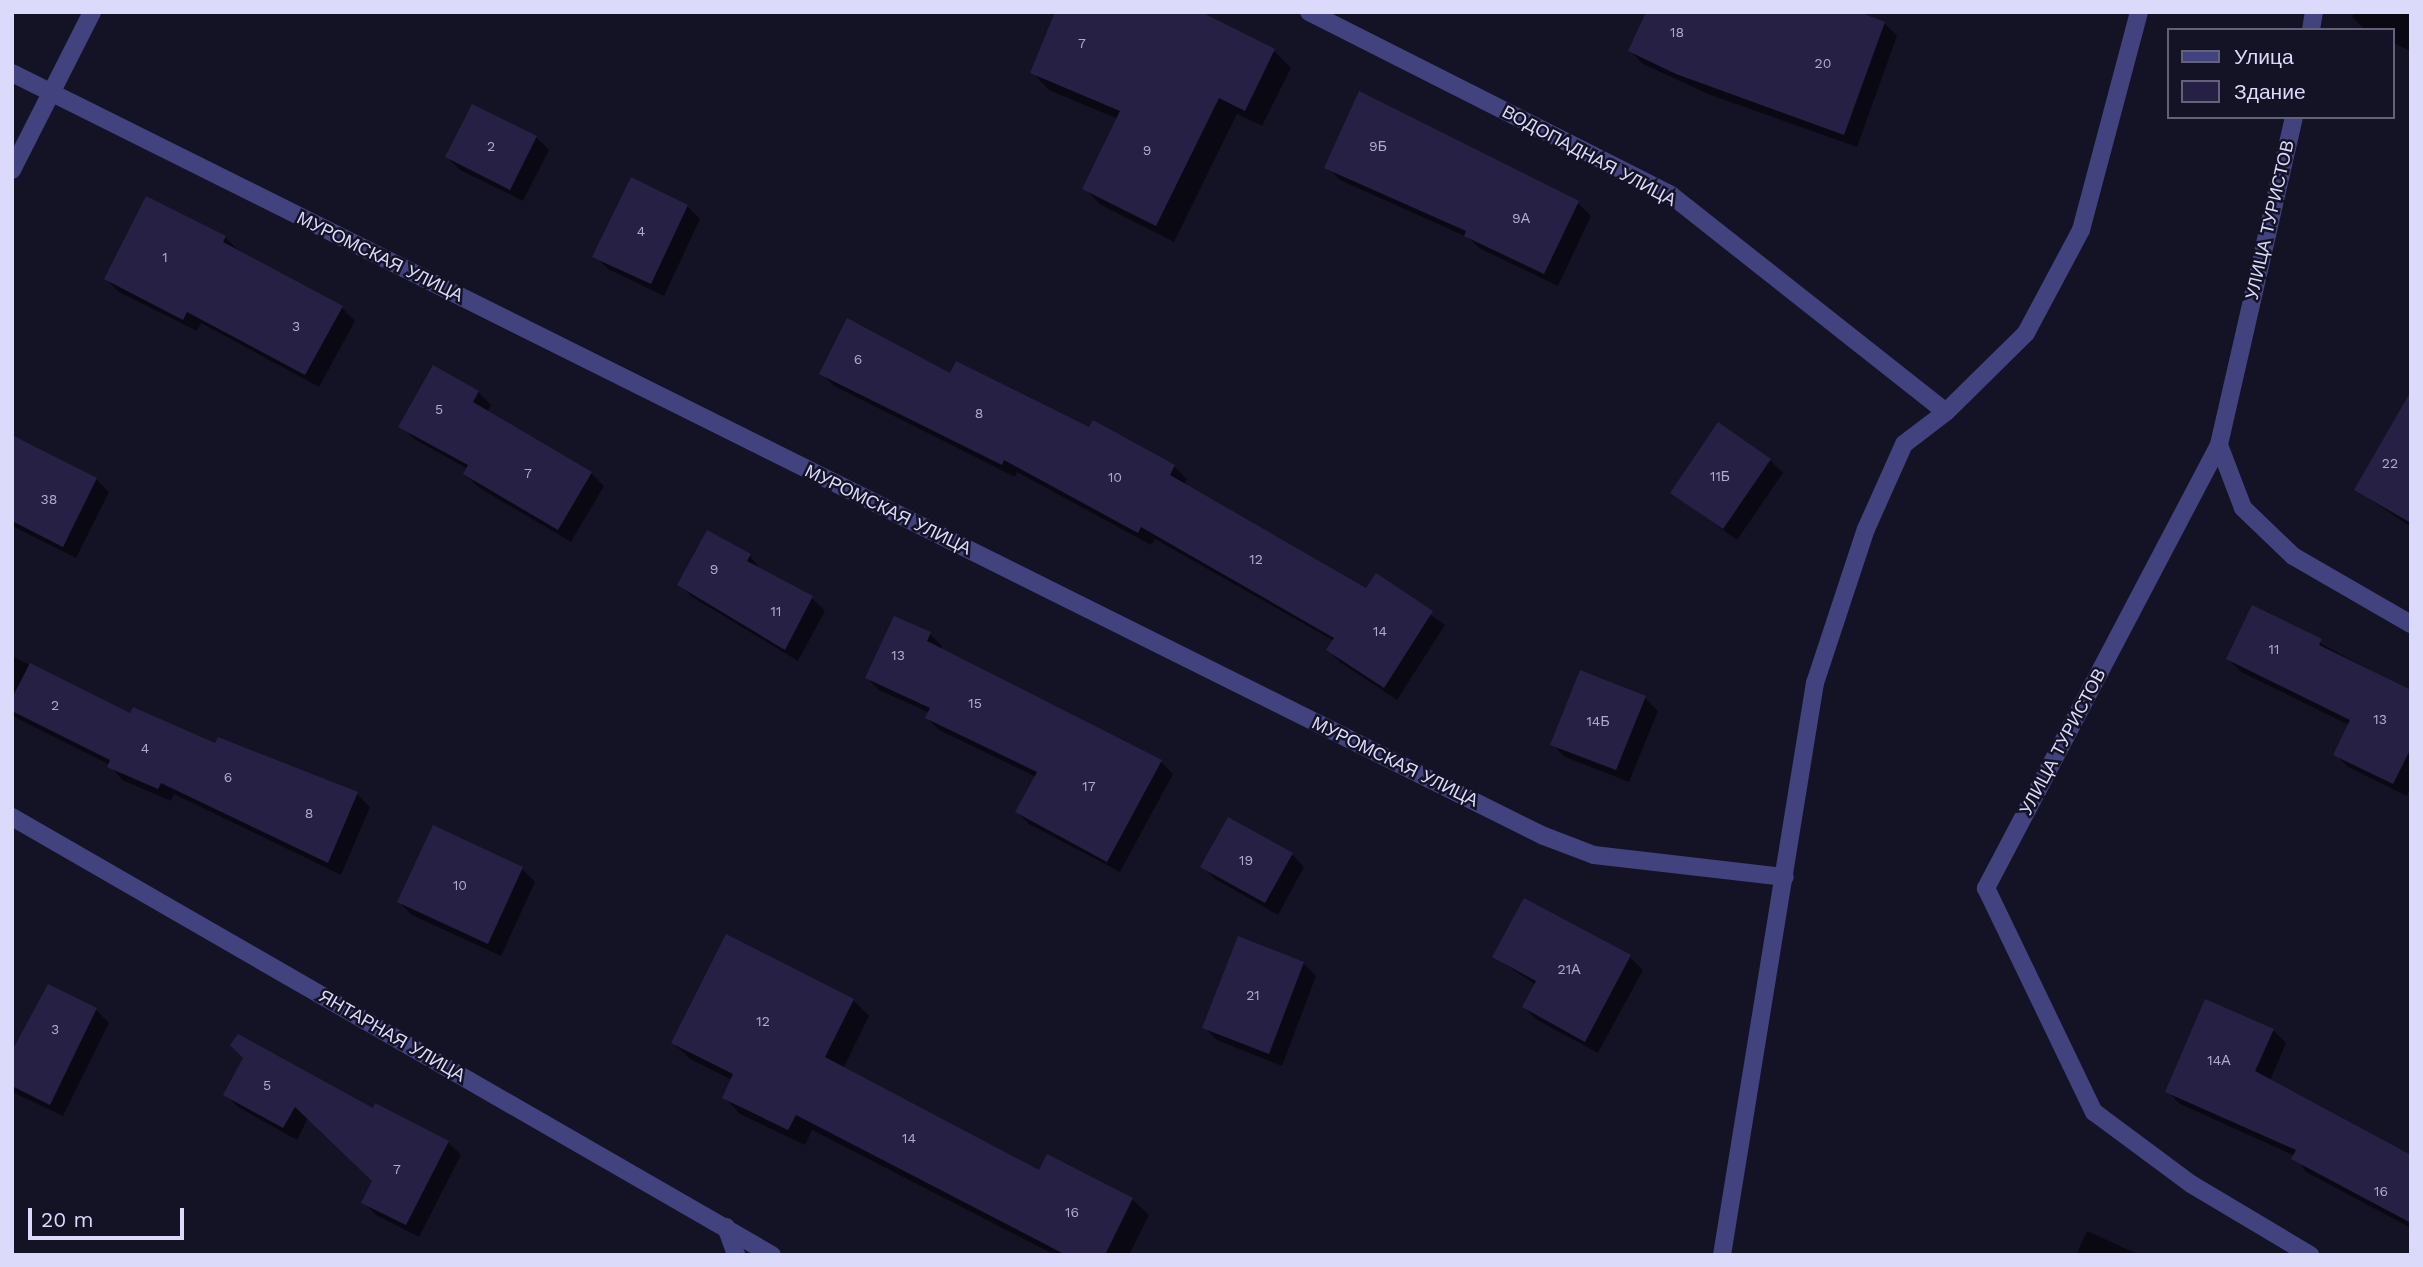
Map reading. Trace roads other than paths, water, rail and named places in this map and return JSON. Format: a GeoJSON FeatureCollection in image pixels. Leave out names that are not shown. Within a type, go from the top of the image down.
{"type":"FeatureCollection","features":[{"type":"Feature","properties":{"kind":"street"},"geometry":{"type":"LineString","coordinates":[[12,170],[92,12]]}},
{"type":"Feature","properties":{"kind":"street","name":"ВОДОПАДНАЯ УЛИЦА"},"geometry":{"type":"LineString","coordinates":[[1309,12],[1671,195],[1946,412]]}},
{"type":"Feature","properties":{"kind":"street"},"geometry":{"type":"LineString","coordinates":[[1722,1255],[1815,683],[1866,529],[1904,444],[1946,412],[2026,333],[2081,230],[2139,12]]}},
{"type":"Feature","properties":{"kind":"street","name":"МУРОМСКАЯ УЛИЦА"},"geometry":{"type":"LineString","coordinates":[[12,73],[1544,836],[1594,855],[1785,877]]}},
{"type":"Feature","properties":{"kind":"street","name":"УЛИЦА ТУРИСТОВ"},"geometry":{"type":"LineString","coordinates":[[2294,119],[2219,445],[1986,888],[2094,1112],[2192,1184],[2310,1255]]}},
{"type":"Feature","properties":{"kind":"street"},"geometry":{"type":"LineString","coordinates":[[2219,445],[2243,508],[2293,556],[2411,624]]}},
{"type":"Feature","properties":{"kind":"street","name":"ЯНТАРНАЯ УЛИЦА"},"geometry":{"type":"LineString","coordinates":[[12,817],[772,1255]]}},
{"type":"Feature","properties":{"kind":"street"},"geometry":{"type":"LineString","coordinates":[[726,1227],[736,1255]]}}]}
